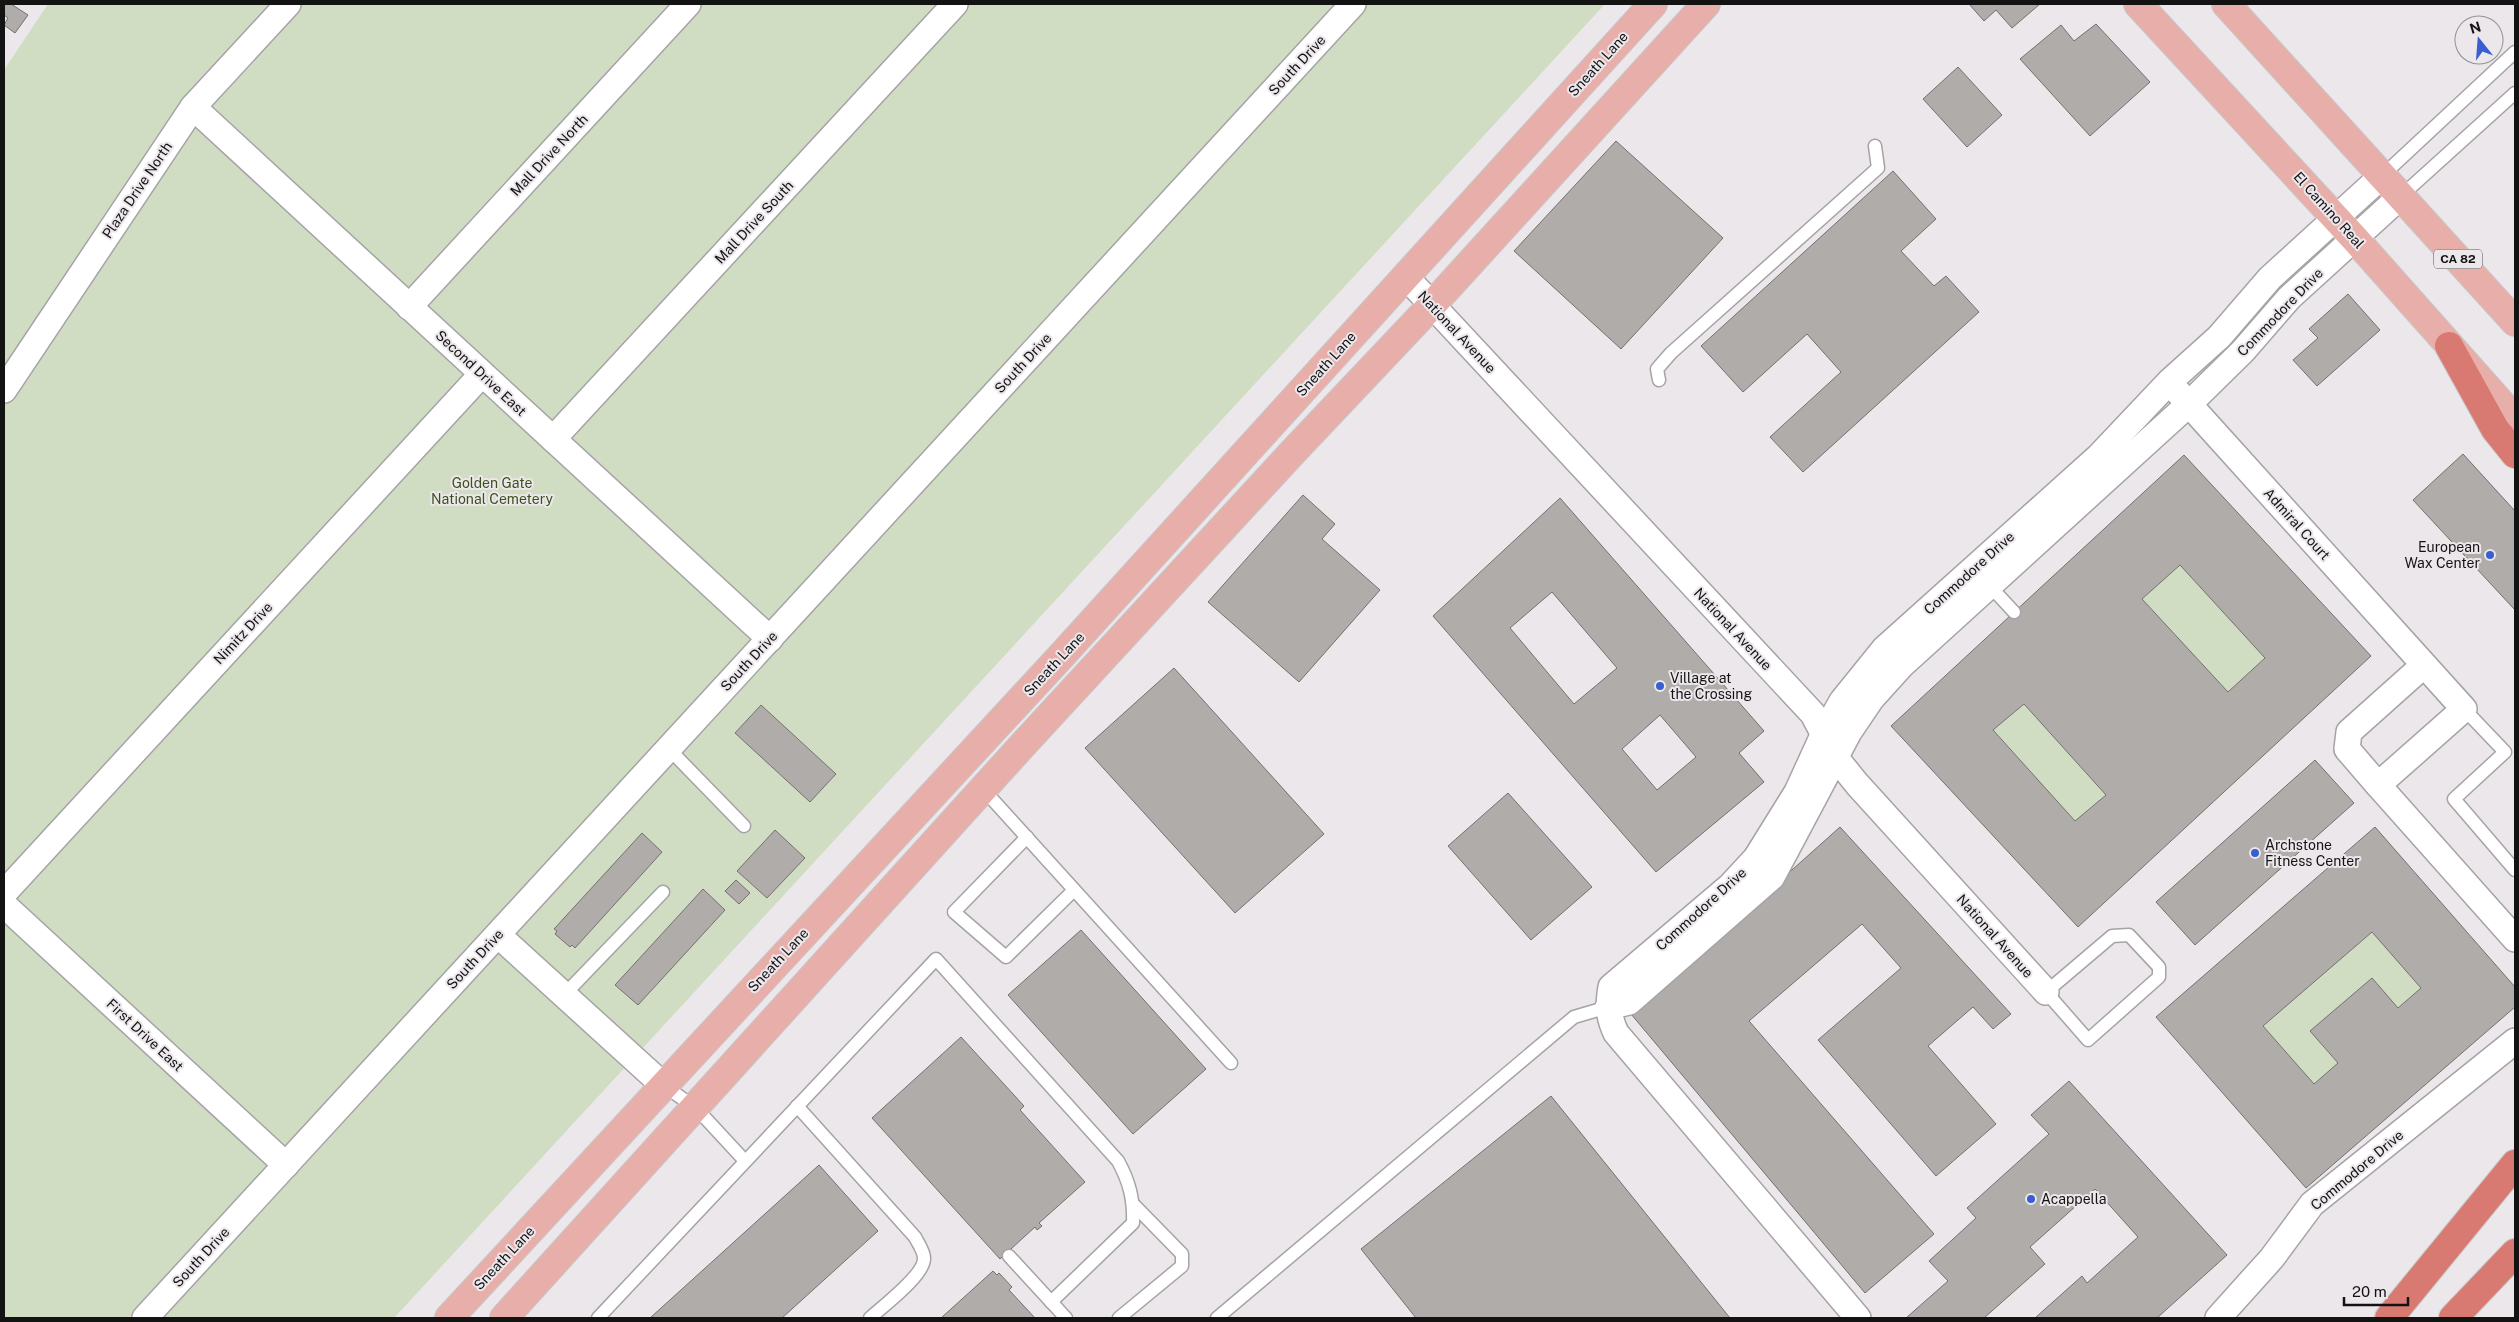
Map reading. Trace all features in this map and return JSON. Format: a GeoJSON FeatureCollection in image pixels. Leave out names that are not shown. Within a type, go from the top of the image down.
{"type":"FeatureCollection","features":[{"type":"Feature","properties":{"kind":"highway"},"geometry":{"type":"LineString","coordinates":[[2449,346],[2495,429],[2515,454]]}},
{"type":"Feature","properties":{"kind":"highway"},"geometry":{"type":"LineString","coordinates":[[2389,1318],[2515,1164]]}},
{"type":"Feature","properties":{"kind":"highway"},"geometry":{"type":"LineString","coordinates":[[2453,1318],[2515,1254]]}},
{"type":"Feature","properties":{"kind":"main road","name":"Sneath Lane"},"geometry":{"type":"LineString","coordinates":[[449,1318],[1063,654],[1653,4]]}},
{"type":"Feature","properties":{"kind":"main road"},"geometry":{"type":"LineString","coordinates":[[504,1318],[983,789],[1291,454],[1432,305],[1706,4]]}},
{"type":"Feature","properties":{"kind":"main road","name":"El Camino Real"},"geometry":{"type":"LineString","coordinates":[[2138,4],[2356,239],[2515,419]]}},
{"type":"Feature","properties":{"kind":"main road","name":"CA 82"},"geometry":{"type":"LineString","coordinates":[[2226,4],[2515,322]]}},
{"type":"Feature","properties":{"kind":"street","name":"Plaza Drive North"},"geometry":{"type":"LineString","coordinates":[[4,390],[192,107],[288,4]]}},
{"type":"Feature","properties":{"kind":"street","name":"Mall Drive North"},"geometry":{"type":"LineString","coordinates":[[409,307],[688,4]]}},
{"type":"Feature","properties":{"kind":"street","name":"Mall Drive South"},"geometry":{"type":"LineString","coordinates":[[553,440],[954,4]]}},
{"type":"Feature","properties":{"kind":"street","name":"South Drive"},"geometry":{"type":"LineString","coordinates":[[145,1318],[1353,4]]}},
{"type":"Feature","properties":{"kind":"street","name":"Second Drive East"},"geometry":{"type":"LineString","coordinates":[[192,107],[770,639]]}},
{"type":"Feature","properties":{"kind":"street","name":"Commodore Drive"},"geometry":{"type":"LineString","coordinates":[[2383,175],[2270,278],[2220,336],[2169,382],[1982,577],[1872,698],[1849,732],[1772,877],[1629,1002],[1608,1007],[1611,987],[1730,886],[1756,858],[1797,792],[1824,733],[1842,701],[1884,649],[1982,577],[2189,404],[2242,351],[2290,298],[2401,196]]}},
{"type":"Feature","properties":{"kind":"street","name":"National Avenue"},"geometry":{"type":"LineString","coordinates":[[1406,277],[1806,706],[1824,733],[1836,758],[1857,784],[2046,992]]}},
{"type":"Feature","properties":{"kind":"street","name":"Nimitz Drive"},"geometry":{"type":"LineString","coordinates":[[4,893],[482,374]]}},
{"type":"Feature","properties":{"kind":"street","name":"Admiral Court"},"geometry":{"type":"LineString","coordinates":[[2169,382],[2464,709]]}},
{"type":"Feature","properties":{"kind":"street"},"geometry":{"type":"LineString","coordinates":[[2424,665],[2349,732],[2347,749],[2515,939]]}},
{"type":"Feature","properties":{"kind":"street"},"geometry":{"type":"LineString","coordinates":[[2378,784],[2464,709]]}},
{"type":"Feature","properties":{"kind":"street","name":"First Drive East"},"geometry":{"type":"LineString","coordinates":[[4,905],[286,1165]]}},
{"type":"Feature","properties":{"kind":"street"},"geometry":{"type":"LineString","coordinates":[[498,935],[663,1085]]}},
{"type":"Feature","properties":{"kind":"street"},"geometry":{"type":"LineString","coordinates":[[1608,1007],[1610,1020],[1616,1033],[1858,1318]]}},
{"type":"Feature","properties":{"kind":"street","name":"Commodore Drive"},"geometry":{"type":"LineString","coordinates":[[2218,1318],[2272,1258],[2312,1204],[2515,1041]]}},
{"type":"Feature","properties":{"kind":"lane"},"geometry":{"type":"LineString","coordinates":[[2383,175],[2515,52]]}},
{"type":"Feature","properties":{"kind":"lane"},"geometry":{"type":"LineString","coordinates":[[2401,196],[2515,93]]}},
{"type":"Feature","properties":{"kind":"lane"},"geometry":{"type":"LineString","coordinates":[[1658,380],[1656,369],[1672,353],[1878,168],[1875,146]]}},
{"type":"Feature","properties":{"kind":"lane"},"geometry":{"type":"LineString","coordinates":[[1982,577],[2014,612]]}},
{"type":"Feature","properties":{"kind":"lane"},"geometry":{"type":"LineString","coordinates":[[2464,709],[2505,752],[2454,799],[2515,870]]}},
{"type":"Feature","properties":{"kind":"lane"},"geometry":{"type":"LineString","coordinates":[[669,749],[744,826]]}},
{"type":"Feature","properties":{"kind":"lane"},"geometry":{"type":"LineString","coordinates":[[983,789],[1231,1063]]}},
{"type":"Feature","properties":{"kind":"lane"},"geometry":{"type":"LineString","coordinates":[[1027,838],[954,912],[1006,957],[1074,890]]}},
{"type":"Feature","properties":{"kind":"lane"},"geometry":{"type":"LineString","coordinates":[[564,995],[663,892]]}},
{"type":"Feature","properties":{"kind":"lane","name":"National Avenue"},"geometry":{"type":"LineString","coordinates":[[2129,935],[2159,967],[2159,977],[2088,1040],[2046,992],[2112,936],[2129,935]]}},
{"type":"Feature","properties":{"kind":"lane"},"geometry":{"type":"LineString","coordinates":[[598,1318],[936,959],[1118,1160],[1125,1175],[1134,1205],[1133,1223],[1051,1302]]}},
{"type":"Feature","properties":{"kind":"lane"},"geometry":{"type":"LineString","coordinates":[[1217,1318],[1574,1017],[1608,1007]]}},
{"type":"Feature","properties":{"kind":"lane"},"geometry":{"type":"LineString","coordinates":[[663,1085],[696,1108],[746,1160]]}},
{"type":"Feature","properties":{"kind":"lane"},"geometry":{"type":"LineString","coordinates":[[797,1106],[914,1237],[923,1252],[922,1270],[870,1318]]}},
{"type":"Feature","properties":{"kind":"lane"},"geometry":{"type":"LineString","coordinates":[[1119,1318],[1182,1266],[1183,1261],[1182,1254],[1134,1205]]}},
{"type":"Feature","properties":{"kind":"lane"},"geometry":{"type":"LineString","coordinates":[[1009,1256],[1066,1318]]}},
{"type":"Feature","properties":{"kind":"green space","name":"Golden Gate National Cemetery"},"geometry":{"type":"Polygon","coordinates":[[[48,4],[1605,4],[394,1318],[4,1318],[4,70],[48,4]]]}},
{"type":"Feature","properties":{"kind":"green space"},"geometry":{"type":"Polygon","coordinates":[[[2180,565],[2265,658],[2228,692],[2142,599],[2180,565]]]}},
{"type":"Feature","properties":{"kind":"green space"},"geometry":{"type":"Polygon","coordinates":[[[2024,704],[2106,795],[2075,821],[1993,730],[2024,704]]]}},
{"type":"Feature","properties":{"kind":"green space"},"geometry":{"type":"Polygon","coordinates":[[[2372,932],[2421,988],[2398,1008],[2372,978],[2310,1031],[2338,1063],[2314,1084],[2263,1026],[2372,932]]]}},
{"type":"Feature","properties":{"kind":"building"},"geometry":{"type":"Polygon","coordinates":[[[4,4],[11,4],[28,15],[15,33],[4,25],[8,18],[4,15],[4,4]]]}},
{"type":"Feature","properties":{"kind":"building"},"geometry":{"type":"Polygon","coordinates":[[[1969,4],[2040,4],[2012,28],[1996,10],[1984,21],[1969,4]]]}},
{"type":"Feature","properties":{"kind":"building"},"geometry":{"type":"Polygon","coordinates":[[[2096,24],[2150,82],[2090,136],[2020,59],[2061,25],[2074,41],[2096,24]]]}},
{"type":"Feature","properties":{"kind":"building"},"geometry":{"type":"Polygon","coordinates":[[[1958,67],[2002,115],[1967,147],[1923,99],[1958,67]]]}},
{"type":"Feature","properties":{"kind":"building"},"geometry":{"type":"Polygon","coordinates":[[[1616,141],[1723,238],[1621,349],[1514,251],[1616,141]]]}},
{"type":"Feature","properties":{"kind":"building"},"geometry":{"type":"Polygon","coordinates":[[[1893,171],[1936,219],[1901,251],[1934,286],[1946,276],[1979,312],[1803,472],[1770,437],[1841,372],[1807,334],[1743,392],[1701,346],[1893,171]]]}},
{"type":"Feature","properties":{"kind":"building"},"geometry":{"type":"Polygon","coordinates":[[[2348,294],[2380,330],[2317,386],[2293,360],[2318,338],[2309,329],[2348,294]]]}},
{"type":"Feature","properties":{"kind":"building"},"geometry":{"type":"Polygon","coordinates":[[[2463,454],[2515,511],[2515,610],[2413,500],[2463,454]]]}},
{"type":"Feature","properties":{"kind":"building"},"geometry":{"type":"Polygon","coordinates":[[[2184,455],[2371,656],[2078,927],[1891,726],[2184,455]],[[2180,565],[2142,599],[2228,692],[2265,658],[2180,565]],[[2024,704],[1993,730],[2075,821],[2106,795],[2024,704]]]}},
{"type":"Feature","properties":{"kind":"building"},"geometry":{"type":"Polygon","coordinates":[[[1303,495],[1335,524],[1322,539],[1380,590],[1299,682],[1208,602],[1303,495]]]}},
{"type":"Feature","properties":{"kind":"building","name":"Village at the Crossing"},"geometry":{"type":"Polygon","coordinates":[[[1560,498],[1764,731],[1739,753],[1764,782],[1656,872],[1433,616],[1560,498]],[[1552,592],[1510,628],[1574,704],[1617,668],[1552,592]],[[1660,715],[1622,749],[1657,790],[1696,757],[1660,715]]]}},
{"type":"Feature","properties":{"kind":"building"},"geometry":{"type":"Polygon","coordinates":[[[1174,668],[1324,834],[1235,913],[1085,748],[1174,668]]]}},
{"type":"Feature","properties":{"kind":"building"},"geometry":{"type":"Polygon","coordinates":[[[761,705],[836,774],[810,802],[735,733],[761,705]]]}},
{"type":"Feature","properties":{"kind":"building","name":"Archstone Fitness Center"},"geometry":{"type":"Polygon","coordinates":[[[2315,760],[2354,803],[2195,945],[2156,902],[2315,760]]]}},
{"type":"Feature","properties":{"kind":"building"},"geometry":{"type":"Polygon","coordinates":[[[1508,793],[1592,887],[1531,940],[1448,846],[1508,793]]]}},
{"type":"Feature","properties":{"kind":"building"},"geometry":{"type":"Polygon","coordinates":[[[1840,827],[2011,1014],[1993,1029],[1973,1007],[1928,1046],[1996,1124],[1936,1176],[1818,1040],[1901,968],[1862,924],[1749,1021],[1934,1234],[1865,1293],[1631,1014],[1840,827]]]}},
{"type":"Feature","properties":{"kind":"building"},"geometry":{"type":"Polygon","coordinates":[[[2375,827],[2515,987],[2515,1007],[2306,1188],[2156,1017],[2375,827]],[[2372,932],[2263,1026],[2314,1084],[2338,1063],[2310,1031],[2372,978],[2398,1008],[2421,988],[2372,932]]]}},
{"type":"Feature","properties":{"kind":"building"},"geometry":{"type":"Polygon","coordinates":[[[775,830],[805,858],[767,898],[737,871],[775,830]]]}},
{"type":"Feature","properties":{"kind":"building"},"geometry":{"type":"Polygon","coordinates":[[[642,833],[662,852],[575,948],[572,945],[570,947],[555,934],[557,931],[554,929],[642,833]]]}},
{"type":"Feature","properties":{"kind":"building"},"geometry":{"type":"Polygon","coordinates":[[[736,880],[750,893],[739,904],[725,891],[736,880]]]}},
{"type":"Feature","properties":{"kind":"building"},"geometry":{"type":"Polygon","coordinates":[[[703,889],[725,910],[638,1005],[615,985],[703,889]]]}},
{"type":"Feature","properties":{"kind":"building"},"geometry":{"type":"Polygon","coordinates":[[[1081,930],[1206,1069],[1133,1134],[1008,995],[1081,930]]]}},
{"type":"Feature","properties":{"kind":"building"},"geometry":{"type":"Polygon","coordinates":[[[961,1037],[1024,1106],[1020,1110],[1085,1182],[1039,1223],[1042,1226],[1037,1230],[1035,1227],[1000,1259],[872,1118],[961,1037]]]}},
{"type":"Feature","properties":{"kind":"building","name":"Acappella"},"geometry":{"type":"Polygon","coordinates":[[[2069,1081],[2227,1255],[2157,1318],[2035,1318],[2082,1276],[2087,1283],[2138,1237],[2095,1189],[2030,1247],[2045,1264],[1984,1318],[1906,1318],[1948,1281],[1929,1261],[1976,1218],[1967,1208],[2049,1134],[2031,1115],[2069,1081]]]}},
{"type":"Feature","properties":{"kind":"building"},"geometry":{"type":"Polygon","coordinates":[[[1551,1096],[1730,1318],[1416,1318],[1361,1249],[1551,1096]]]}},
{"type":"Feature","properties":{"kind":"building"},"geometry":{"type":"Polygon","coordinates":[[[819,1165],[878,1231],[782,1318],[650,1318],[819,1165]]]}},
{"type":"Feature","properties":{"kind":"building"},"geometry":{"type":"Polygon","coordinates":[[[993,1271],[997,1275],[999,1273],[1012,1287],[1009,1290],[1035,1318],[941,1318],[993,1271]]]}},
{"type":"Feature","properties":{"kind":"place","name":"European Wax Center"},"geometry":{"type":"Point","coordinates":[2490,555]}},
{"type":"Feature","properties":{"kind":"place","name":"Village at the Crossing"},"geometry":{"type":"Point","coordinates":[1660,686]}},
{"type":"Feature","properties":{"kind":"place","name":"Archstone Fitness Center"},"geometry":{"type":"Point","coordinates":[2255,853]}},
{"type":"Feature","properties":{"kind":"place","name":"Acappella"},"geometry":{"type":"Point","coordinates":[2031,1199]}}]}
